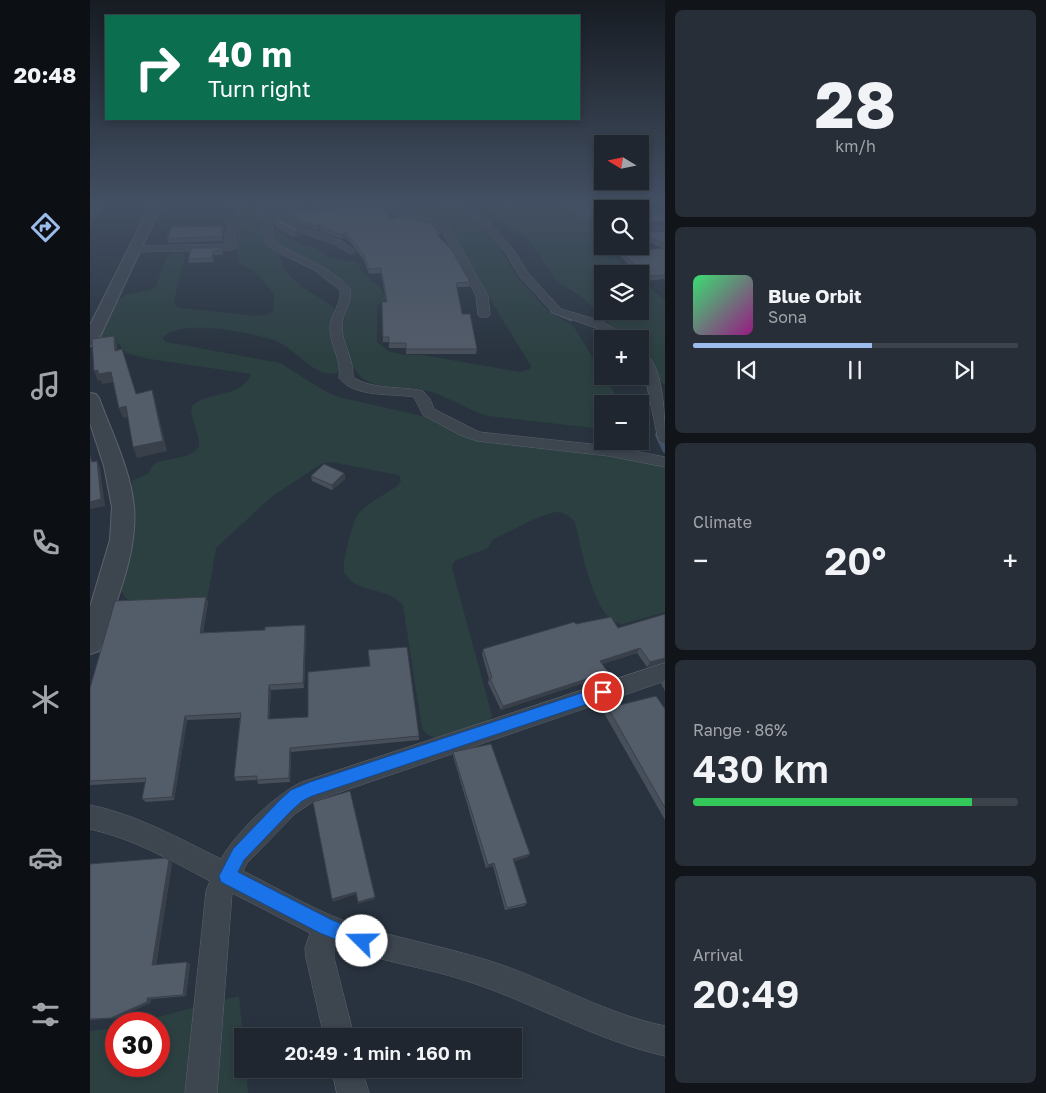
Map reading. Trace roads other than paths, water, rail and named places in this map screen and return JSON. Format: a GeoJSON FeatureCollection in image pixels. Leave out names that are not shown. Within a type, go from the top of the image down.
{"type":"FeatureCollection","features":[{"type":"Feature","properties":{"kind":"street"},"geometry":{"type":"LineString","coordinates":[[90,340],[132,255]]}},
{"type":"Feature","properties":{"kind":"street"},"geometry":{"type":"LineString","coordinates":[[291,255],[318,268],[345,289],[346,298],[336,328],[338,343],[348,369],[346,378],[352,383],[418,394],[423,399],[428,412],[471,434],[618,452],[665,462]]}},
{"type":"Feature","properties":{"kind":"street"},"geometry":{"type":"LineString","coordinates":[[460,255],[482,296],[484,315]]}},
{"type":"Feature","properties":{"kind":"street"},"geometry":{"type":"LineString","coordinates":[[512,255],[524,275],[557,311],[600,324],[610,330]]}},
{"type":"Feature","properties":{"kind":"street"},"geometry":{"type":"LineString","coordinates":[[649,367],[665,439]]}},
{"type":"Feature","properties":{"kind":"street"},"geometry":{"type":"LineString","coordinates":[[90,398],[118,483],[123,509],[123,524],[117,556],[90,644]]}},
{"type":"Feature","properties":{"kind":"street"},"geometry":{"type":"LineString","coordinates":[[201,1093],[219,891],[238,854],[297,796],[310,790],[665,672]]}},
{"type":"Feature","properties":{"kind":"street"},"geometry":{"type":"LineString","coordinates":[[90,817],[117,823],[141,832],[326,926],[362,941],[471,968],[510,982],[602,1022],[642,1036],[665,1041]]}},
{"type":"Feature","properties":{"kind":"street"},"geometry":{"type":"LineString","coordinates":[[326,926],[319,948],[320,958],[337,1028]]}},
{"type":"Feature","properties":{"kind":"street"},"geometry":{"type":"LineString","coordinates":[[350,1078],[354,1093]]}},
{"type":"Feature","properties":{"kind":"waterway"},"geometry":{"type":"LineString","coordinates":[[552,311],[571,319]]}},
{"type":"Feature","properties":{"kind":"waterway"},"geometry":{"type":"LineString","coordinates":[[658,435],[665,450]]}}]}
